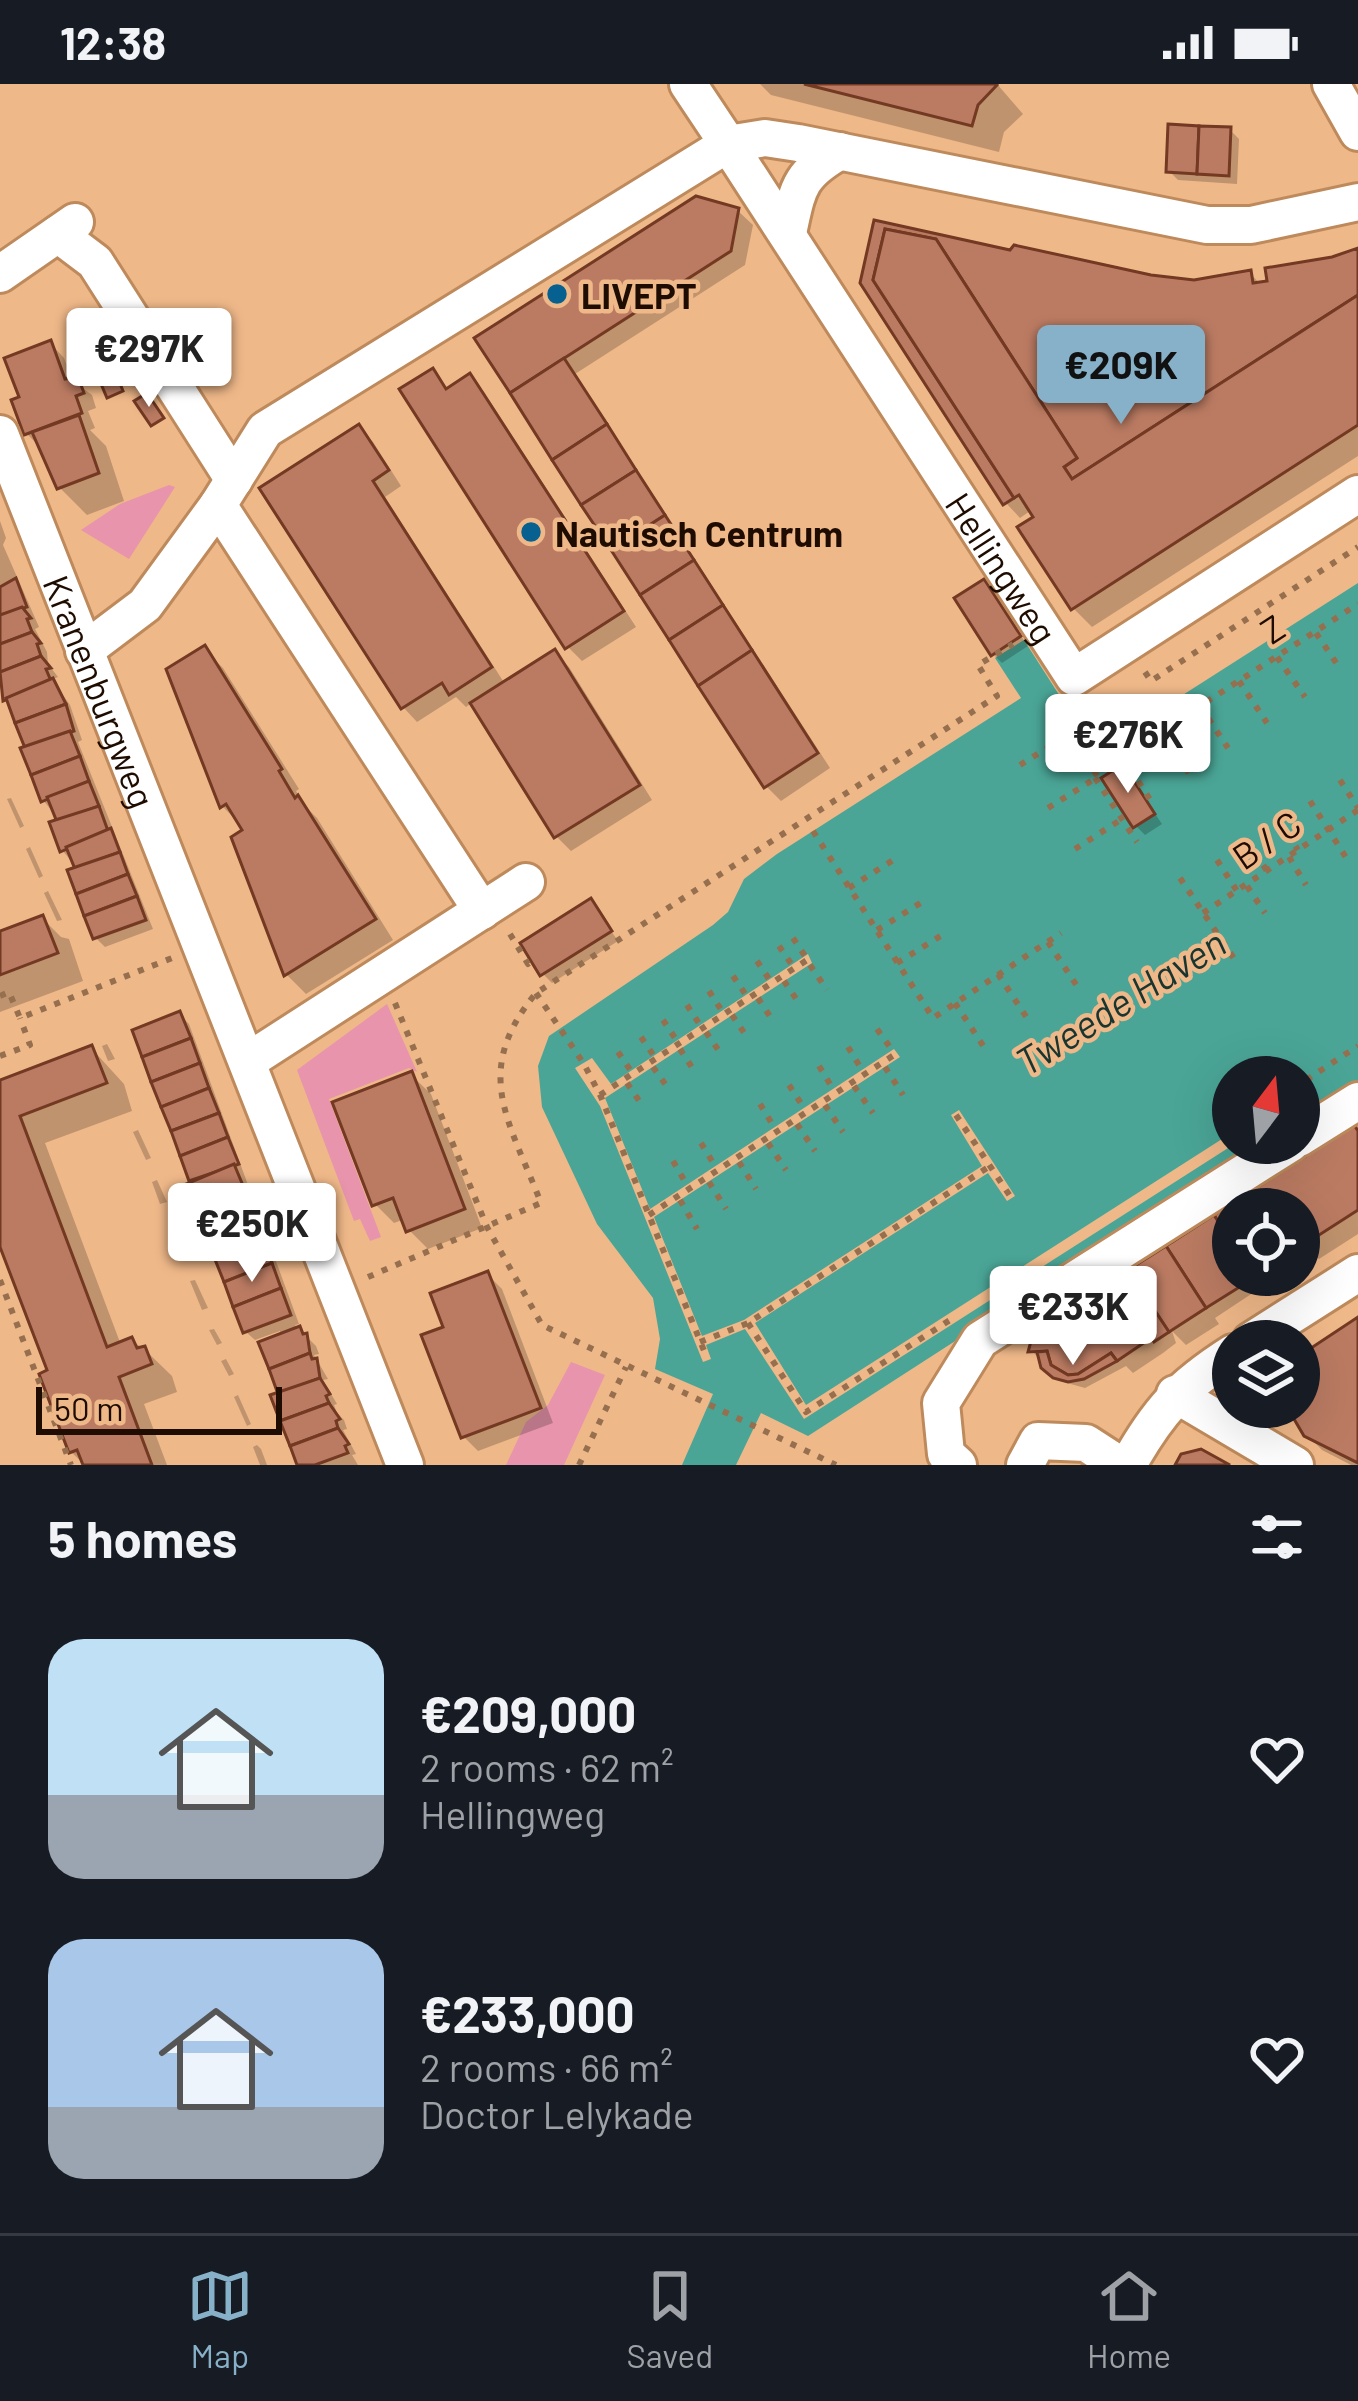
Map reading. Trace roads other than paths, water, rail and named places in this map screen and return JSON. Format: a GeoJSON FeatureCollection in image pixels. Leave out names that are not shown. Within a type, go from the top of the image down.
{"type":"FeatureCollection","features":[{"type":"Feature","properties":{"kind":"street","name":"Hellingweg"},"geometry":{"type":"LineString","coordinates":[[688,84],[1074,677],[1358,494]]}},
{"type":"Feature","properties":{"kind":"street"},"geometry":{"type":"LineString","coordinates":[[1331,84],[1357,129]]}},
{"type":"Feature","properties":{"kind":"street"},"geometry":{"type":"LineString","coordinates":[[84,651],[145,605],[266,430],[728,144],[764,138],[1207,225],[1251,225],[1358,202]]}},
{"type":"Feature","properties":{"kind":"street"},"geometry":{"type":"LineString","coordinates":[[788,233],[797,194],[811,167],[840,151]]}},
{"type":"Feature","properties":{"kind":"street"},"geometry":{"type":"LineString","coordinates":[[0,274],[66,228],[95,262],[226,492],[482,910]]}},
{"type":"Feature","properties":{"kind":"street","name":"Kranenburgweg"},"geometry":{"type":"LineString","coordinates":[[0,434],[405,1465]]}},
{"type":"Feature","properties":{"kind":"street"},"geometry":{"type":"LineString","coordinates":[[248,1061],[526,882]]}},
{"type":"Feature","properties":{"kind":"street"},"geometry":{"type":"LineString","coordinates":[[1320,1125],[1358,1101]]}},
{"type":"Feature","properties":{"kind":"street"},"geometry":{"type":"LineString","coordinates":[[958,1465],[946,1454],[941,1403],[980,1340],[1258,1164]]}},
{"type":"Feature","properties":{"kind":"street"},"geometry":{"type":"LineString","coordinates":[[1284,1320],[1358,1273]]}},
{"type":"Feature","properties":{"kind":"street"},"geometry":{"type":"LineString","coordinates":[[1025,1465],[1038,1441],[1086,1443],[1124,1465],[1175,1394],[1212,1368]]}},
{"type":"Feature","properties":{"kind":"street"},"geometry":{"type":"LineString","coordinates":[[1175,1394],[1295,1465]]}},
{"type":"Feature","properties":{"kind":"water","name":"Tweede Haven"},"geometry":{"type":"Polygon","coordinates":[[[1358,583],[1358,1081],[1320,1105],[1320,1056],[1212,1056],[1212,1164],[1229,1164],[808,1436],[761,1413],[736,1465],[682,1465],[713,1394],[655,1369],[660,1339],[653,1298],[597,1224],[542,1107],[538,1066],[549,1036],[713,925],[728,912],[744,879],[777,854],[1021,698],[995,658],[1024,640],[1095,751],[1358,583]]]}},
{"type":"Feature","properties":{"kind":"place","name":"LIVEPT"},"geometry":{"type":"Point","coordinates":[557,294]}},
{"type":"Feature","properties":{"kind":"place","name":"Nautisch Centrum"},"geometry":{"type":"Point","coordinates":[531,532]}}]}
